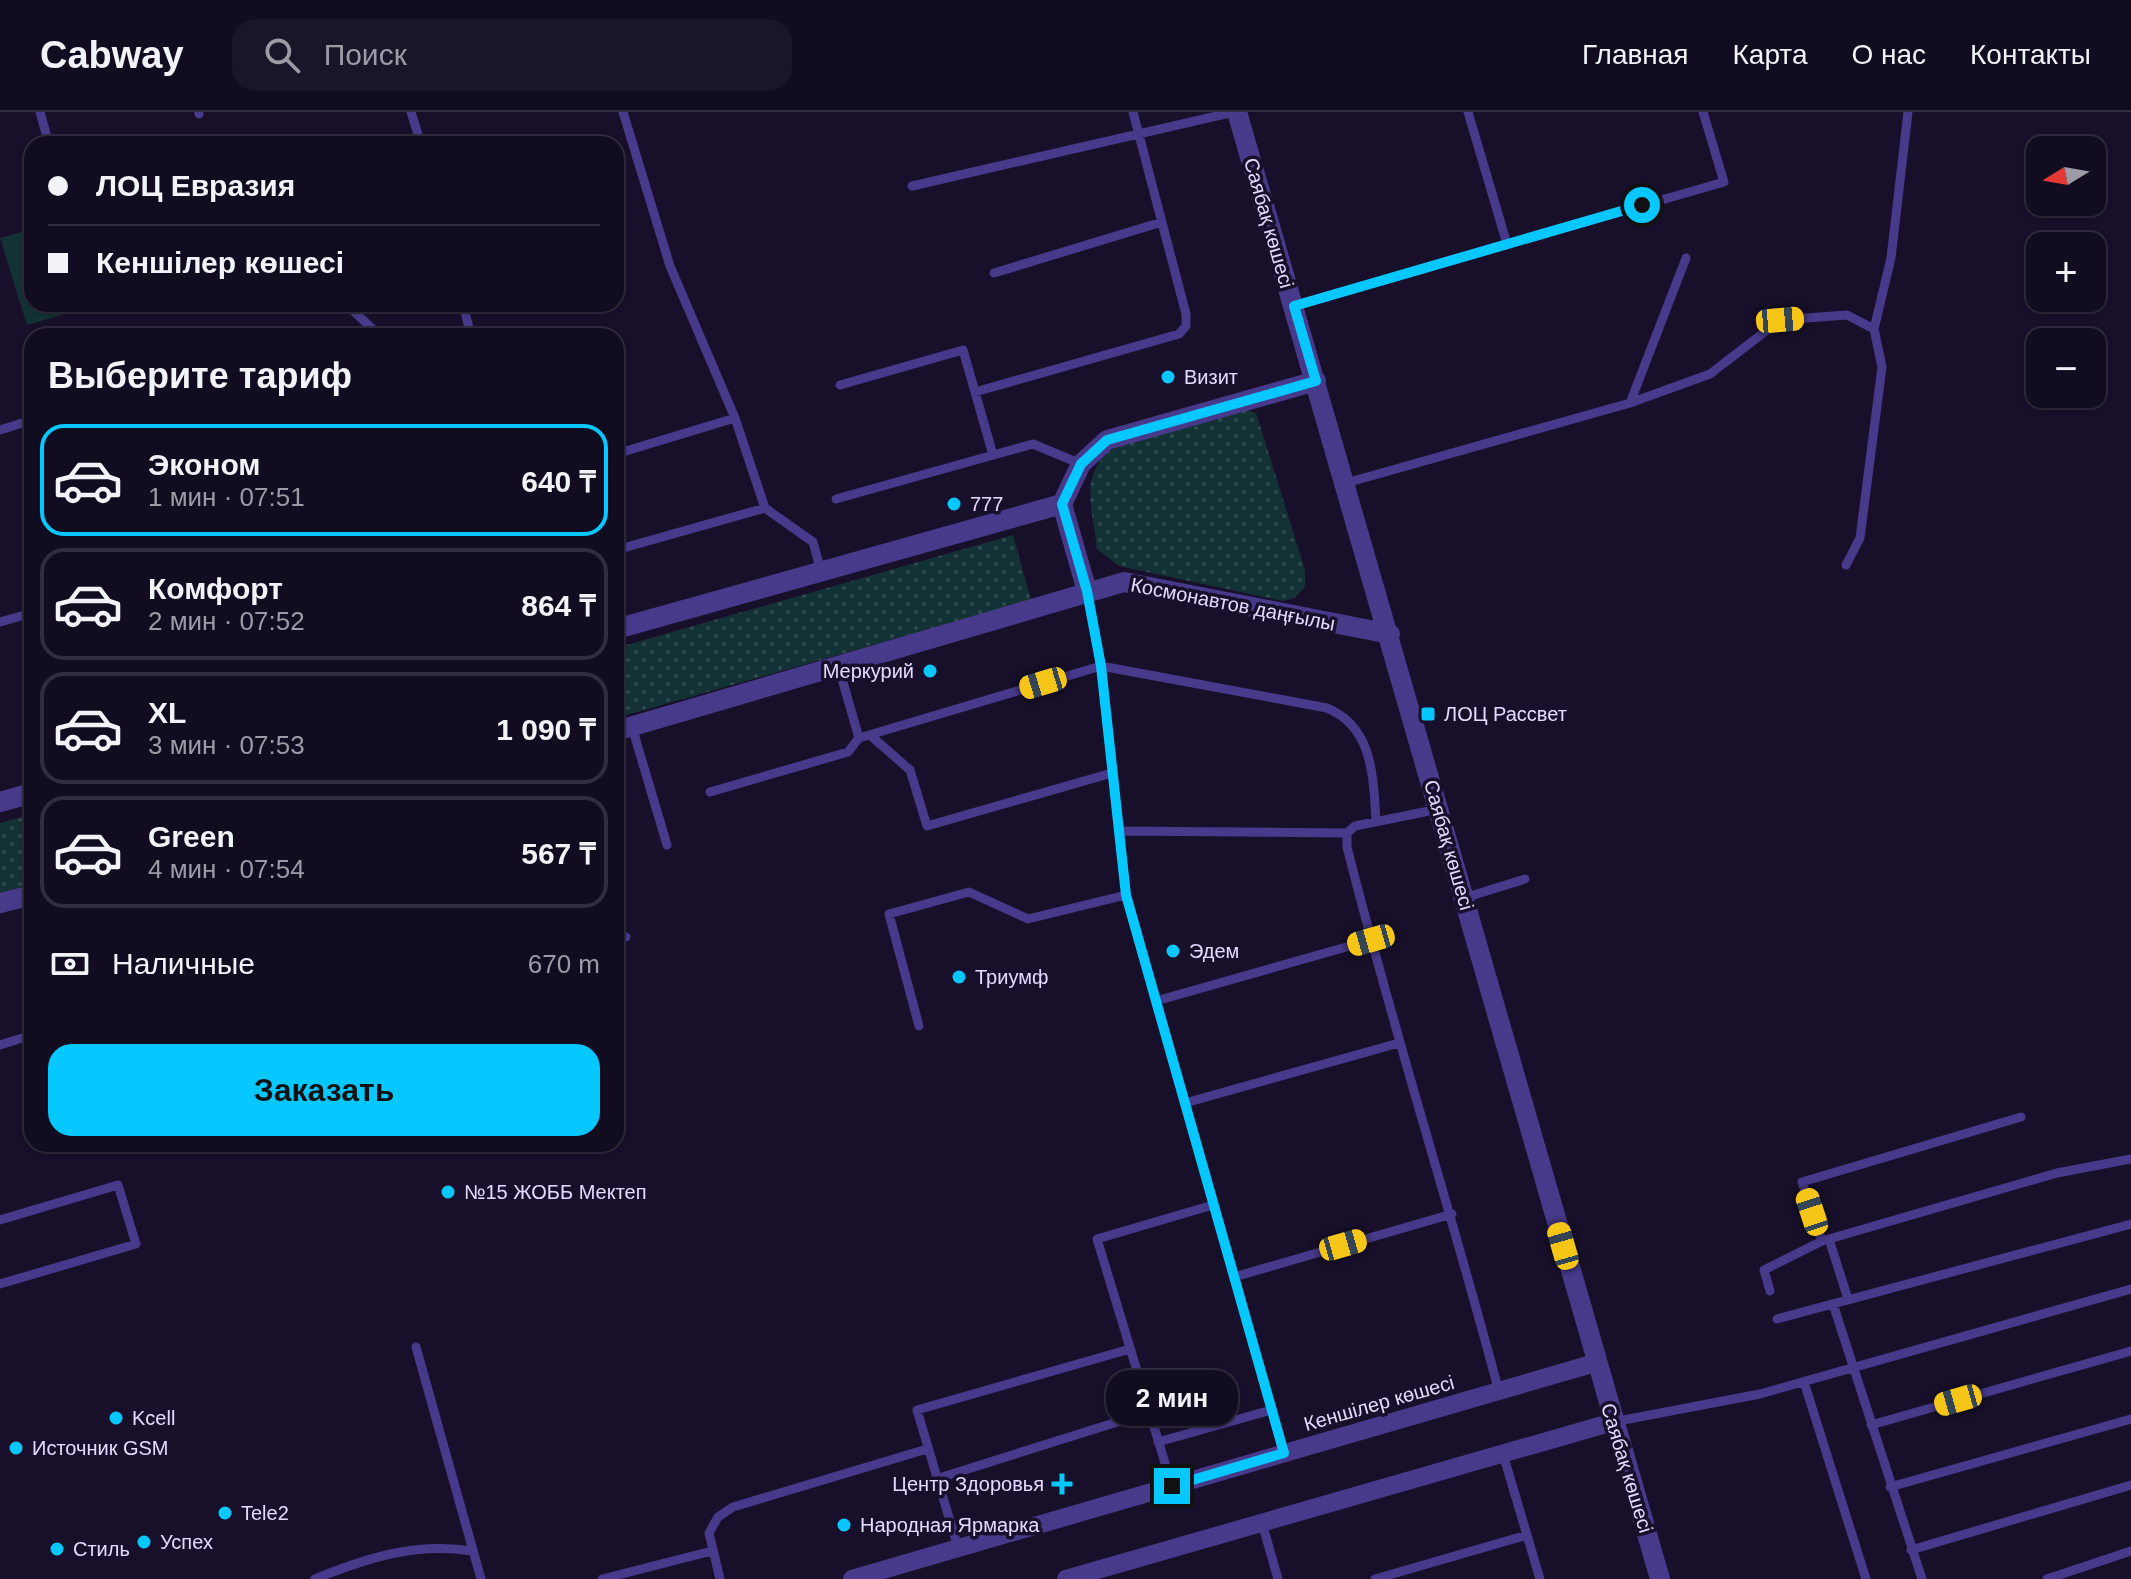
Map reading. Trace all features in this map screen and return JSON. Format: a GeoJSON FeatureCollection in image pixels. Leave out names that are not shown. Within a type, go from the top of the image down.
{"type":"FeatureCollection","features":[{"type":"Feature","properties":{"kind":"street","name":"Саябақ көшесі"},"geometry":{"type":"LineString","coordinates":[[1236,112],[1390,634],[1595,1363],[1660,1579]]}},
{"type":"Feature","properties":{"kind":"street"},"geometry":{"type":"LineString","coordinates":[[1087,591],[1062,504],[1081,464],[1107,440],[1316,381]]}},
{"type":"Feature","properties":{"kind":"street"},"geometry":{"type":"LineString","coordinates":[[624,627],[1062,504]]}},
{"type":"Feature","properties":{"kind":"street","name":"Космонавтов даңғылы"},"geometry":{"type":"LineString","coordinates":[[624,729],[1124,582],[1390,634]]}},
{"type":"Feature","properties":{"kind":"street"},"geometry":{"type":"LineString","coordinates":[[0,802],[24,795]]}},
{"type":"Feature","properties":{"kind":"street"},"geometry":{"type":"LineString","coordinates":[[0,903],[24,897]]}},
{"type":"Feature","properties":{"kind":"street","name":"Кеншілер көшесі"},"geometry":{"type":"LineString","coordinates":[[852,1579],[912,1571],[958,1548],[1595,1363]]}},
{"type":"Feature","properties":{"kind":"street"},"geometry":{"type":"LineString","coordinates":[[1066,1579],[1613,1422]]}},
{"type":"Feature","properties":{"kind":"lane"},"geometry":{"type":"LineString","coordinates":[[40,112],[47,136]]}},
{"type":"Feature","properties":{"kind":"lane"},"geometry":{"type":"LineString","coordinates":[[411,112],[418,136]]}},
{"type":"Feature","properties":{"kind":"lane"},"geometry":{"type":"LineString","coordinates":[[623,112],[670,266],[735,418],[765,508],[813,542],[821,571]]}},
{"type":"Feature","properties":{"kind":"lane"},"geometry":{"type":"LineString","coordinates":[[975,392],[1179,334],[1186,326],[1186,314],[1133,112]]}},
{"type":"Feature","properties":{"kind":"lane"},"geometry":{"type":"LineString","coordinates":[[912,186],[1236,112]]}},
{"type":"Feature","properties":{"kind":"lane"},"geometry":{"type":"LineString","coordinates":[[1468,112],[1507,244]]}},
{"type":"Feature","properties":{"kind":"lane"},"geometry":{"type":"LineString","coordinates":[[1294,306],[1724,182],[1703,112]]}},
{"type":"Feature","properties":{"kind":"lane"},"geometry":{"type":"LineString","coordinates":[[1846,565],[1860,538],[1882,367],[1874,329],[1893,245],[1908,112]]}},
{"type":"Feature","properties":{"kind":"lane"},"geometry":{"type":"LineString","coordinates":[[994,273],[1162,222]]}},
{"type":"Feature","properties":{"kind":"lane"},"geometry":{"type":"LineString","coordinates":[[1630,403],[1686,258]]}},
{"type":"Feature","properties":{"kind":"lane"},"geometry":{"type":"LineString","coordinates":[[354,312],[372,328]]}},
{"type":"Feature","properties":{"kind":"lane"},"geometry":{"type":"LineString","coordinates":[[1346,483],[1630,403],[1710,374],[1780,320],[1847,315],[1874,329]]}},
{"type":"Feature","properties":{"kind":"lane"},"geometry":{"type":"LineString","coordinates":[[840,385],[963,350],[993,455]]}},
{"type":"Feature","properties":{"kind":"lane"},"geometry":{"type":"LineString","coordinates":[[624,452],[735,418]]}},
{"type":"Feature","properties":{"kind":"lane"},"geometry":{"type":"LineString","coordinates":[[0,430],[24,422]]}},
{"type":"Feature","properties":{"kind":"lane"},"geometry":{"type":"LineString","coordinates":[[836,499],[1033,444],[1081,464]]}},
{"type":"Feature","properties":{"kind":"lane"},"geometry":{"type":"LineString","coordinates":[[624,548],[765,508]]}},
{"type":"Feature","properties":{"kind":"lane"},"geometry":{"type":"LineString","coordinates":[[1087,591],[1101,666],[1126,895],[1284,1453]]}},
{"type":"Feature","properties":{"kind":"lane"},"geometry":{"type":"LineString","coordinates":[[0,622],[24,615]]}},
{"type":"Feature","properties":{"kind":"lane"},"geometry":{"type":"LineString","coordinates":[[838,665],[865,736],[910,770],[927,826],[1112,773]]}},
{"type":"Feature","properties":{"kind":"lane"},"geometry":{"type":"LineString","coordinates":[[710,792],[848,752],[865,736],[1101,666],[1327,708],[1341,714],[1359,731],[1368,753],[1376,820]]}},
{"type":"Feature","properties":{"kind":"lane"},"geometry":{"type":"LineString","coordinates":[[624,729],[667,845]]}},
{"type":"Feature","properties":{"kind":"lane"},"geometry":{"type":"LineString","coordinates":[[1119,831],[1347,833],[1355,826],[1376,820],[1439,809]]}},
{"type":"Feature","properties":{"kind":"lane"},"geometry":{"type":"LineString","coordinates":[[1347,833],[1347,847],[1399,1043],[1452,1214],[1499,1392]]}},
{"type":"Feature","properties":{"kind":"lane"},"geometry":{"type":"LineString","coordinates":[[1464,898],[1525,879]]}},
{"type":"Feature","properties":{"kind":"lane"},"geometry":{"type":"LineString","coordinates":[[919,1026],[889,914],[969,892],[1028,919],[1126,895]]}},
{"type":"Feature","properties":{"kind":"lane"},"geometry":{"type":"LineString","coordinates":[[1156,1001],[1371,940]]}},
{"type":"Feature","properties":{"kind":"lane"},"geometry":{"type":"LineString","coordinates":[[0,1045],[24,1038]]}},
{"type":"Feature","properties":{"kind":"lane"},"geometry":{"type":"LineString","coordinates":[[1185,1103],[1399,1043]]}},
{"type":"Feature","properties":{"kind":"lane"},"geometry":{"type":"LineString","coordinates":[[1848,1299],[1802,1182],[2021,1117]]}},
{"type":"Feature","properties":{"kind":"lane"},"geometry":{"type":"LineString","coordinates":[[1770,1291],[1764,1270],[1826,1240],[2057,1173],[2131,1159]]}},
{"type":"Feature","properties":{"kind":"lane"},"geometry":{"type":"LineString","coordinates":[[0,1220],[118,1185],[136,1244],[0,1284]]}},
{"type":"Feature","properties":{"kind":"lane"},"geometry":{"type":"LineString","coordinates":[[1172,1486],[1097,1239],[1213,1205]]}},
{"type":"Feature","properties":{"kind":"lane"},"geometry":{"type":"LineString","coordinates":[[1234,1277],[1452,1214]]}},
{"type":"Feature","properties":{"kind":"lane"},"geometry":{"type":"LineString","coordinates":[[1777,1319],[2131,1224]]}},
{"type":"Feature","properties":{"kind":"lane"},"geometry":{"type":"LineString","coordinates":[[1613,1422],[1804,1382],[2131,1289]]}},
{"type":"Feature","properties":{"kind":"lane"},"geometry":{"type":"LineString","coordinates":[[1833,1304],[1922,1579]]}},
{"type":"Feature","properties":{"kind":"lane"},"geometry":{"type":"LineString","coordinates":[[416,1347],[481,1579]]}},
{"type":"Feature","properties":{"kind":"lane"},"geometry":{"type":"LineString","coordinates":[[958,1548],[917,1410],[1130,1349]]}},
{"type":"Feature","properties":{"kind":"lane"},"geometry":{"type":"LineString","coordinates":[[1871,1425],[2131,1351]]}},
{"type":"Feature","properties":{"kind":"lane"},"geometry":{"type":"LineString","coordinates":[[1804,1382],[1866,1579]]}},
{"type":"Feature","properties":{"kind":"lane"},"geometry":{"type":"LineString","coordinates":[[1158,1442],[1271,1410]]}},
{"type":"Feature","properties":{"kind":"lane"},"geometry":{"type":"LineString","coordinates":[[936,1479],[1149,1412]]}},
{"type":"Feature","properties":{"kind":"lane"},"geometry":{"type":"LineString","coordinates":[[1890,1487],[2131,1419]]}},
{"type":"Feature","properties":{"kind":"lane"},"geometry":{"type":"LineString","coordinates":[[720,1579],[712,1551],[711,1525],[733,1507],[927,1449]]}},
{"type":"Feature","properties":{"kind":"lane"},"geometry":{"type":"LineString","coordinates":[[1503,1454],[1540,1579]]}},
{"type":"Feature","properties":{"kind":"lane"},"geometry":{"type":"LineString","coordinates":[[1911,1550],[2131,1485]]}},
{"type":"Feature","properties":{"kind":"lane"},"geometry":{"type":"LineString","coordinates":[[1262,1523],[1278,1579]]}},
{"type":"Feature","properties":{"kind":"lane"},"geometry":{"type":"LineString","coordinates":[[1375,1579],[1527,1535]]}},
{"type":"Feature","properties":{"kind":"lane"},"geometry":{"type":"LineString","coordinates":[[315,1579],[368,1558],[441,1546],[472,1551]]}},
{"type":"Feature","properties":{"kind":"lane"},"geometry":{"type":"LineString","coordinates":[[602,1579],[712,1551]]}},
{"type":"Feature","properties":{"kind":"lane"},"geometry":{"type":"LineString","coordinates":[[2047,1579],[2131,1551]]}},
{"type":"Feature","properties":{"kind":"green space"},"geometry":{"type":"Polygon","coordinates":[[[24,231],[24,312],[71,312],[27,325],[0,238],[24,231]]]}},
{"type":"Feature","properties":{"kind":"green space"},"geometry":{"type":"Polygon","coordinates":[[[1242,408],[1256,413],[1305,570],[1305,586],[1295,598],[1283,601],[1119,566],[1097,549],[1090,492],[1096,467],[1104,457],[1116,447],[1242,408]]]}},
{"type":"Feature","properties":{"kind":"green space"},"geometry":{"type":"Polygon","coordinates":[[[1013,535],[1031,600],[624,716],[624,646],[1013,535]]]}},
{"type":"Feature","properties":{"kind":"green space"},"geometry":{"type":"Polygon","coordinates":[[[24,816],[24,886],[0,893],[0,823],[24,816]]]}},
{"type":"Feature","properties":{"kind":"place","name":"Визит"},"geometry":{"type":"Point","coordinates":[1168,377]}},
{"type":"Feature","properties":{"kind":"place","name":"777"},"geometry":{"type":"Point","coordinates":[954,504]}},
{"type":"Feature","properties":{"kind":"place","name":"Меркурий"},"geometry":{"type":"Point","coordinates":[930,671]}},
{"type":"Feature","properties":{"kind":"place","name":"ЛОЦ Рассвет"},"geometry":{"type":"Point","coordinates":[1428,714]}},
{"type":"Feature","properties":{"kind":"place","name":"Эдем"},"geometry":{"type":"Point","coordinates":[1173,951]}},
{"type":"Feature","properties":{"kind":"place","name":"Триумф"},"geometry":{"type":"Point","coordinates":[959,977]}},
{"type":"Feature","properties":{"kind":"place","name":"№15 ЖОББ Мектеп"},"geometry":{"type":"Point","coordinates":[448,1192]}},
{"type":"Feature","properties":{"kind":"place","name":"Kcell"},"geometry":{"type":"Point","coordinates":[116,1418]}},
{"type":"Feature","properties":{"kind":"place","name":"Источник GSM"},"geometry":{"type":"Point","coordinates":[16,1448]}},
{"type":"Feature","properties":{"kind":"place","name":"Центр Здоровья"},"geometry":{"type":"Point","coordinates":[1062,1484]}},
{"type":"Feature","properties":{"kind":"place","name":"Tele2"},"geometry":{"type":"Point","coordinates":[225,1513]}},
{"type":"Feature","properties":{"kind":"place","name":"Народная Ярмарка"},"geometry":{"type":"Point","coordinates":[844,1525]}},
{"type":"Feature","properties":{"kind":"place","name":"Успех"},"geometry":{"type":"Point","coordinates":[144,1542]}},
{"type":"Feature","properties":{"kind":"place","name":"Стиль"},"geometry":{"type":"Point","coordinates":[57,1549]}},
{"type":"Feature","properties":{"kind":"route"},"geometry":{"type":"LineString","coordinates":[[1172,1486],[1284,1453],[1126,895],[1101,666],[1087,591],[1062,504],[1081,464],[1107,440],[1316,381],[1294,306],[1642,205]]}}]}
